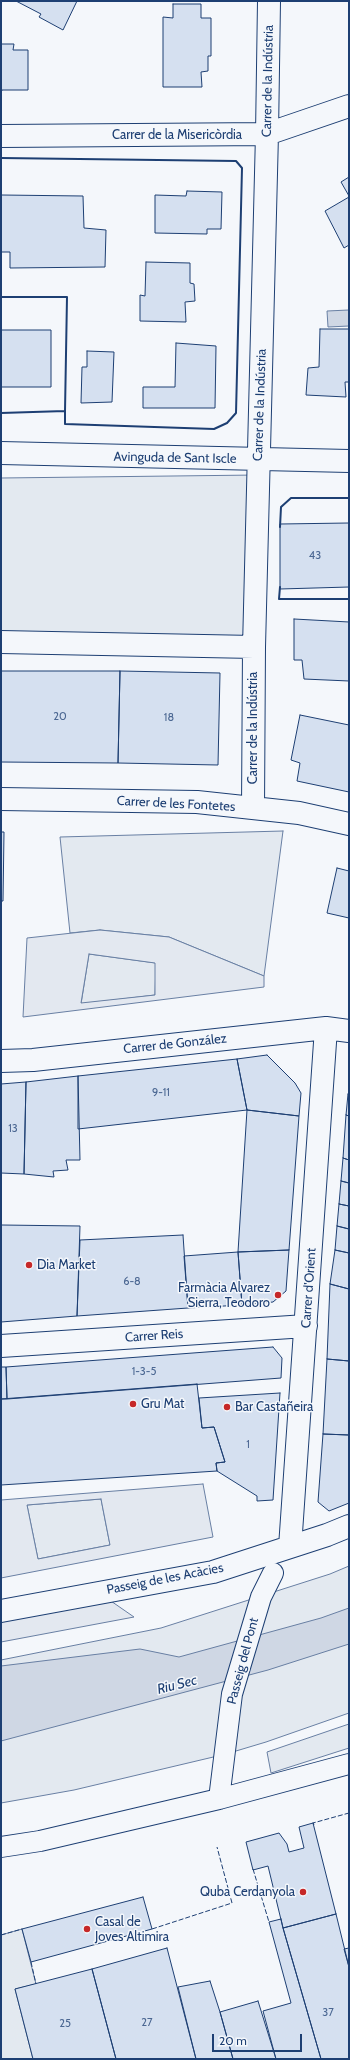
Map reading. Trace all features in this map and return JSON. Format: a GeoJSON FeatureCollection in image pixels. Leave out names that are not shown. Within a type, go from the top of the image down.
{"type":"FeatureCollection","features":[{"type":"Feature","properties":{"kind":"street","name":"Carrer de la Indústria"},"geometry":{"type":"LineString","coordinates":[[253,808],[254,647],[268,134],[269,1]]}},
{"type":"Feature","properties":{"kind":"street","name":"Carrer de la Misericòrdia"},"geometry":{"type":"LineString","coordinates":[[1,136],[268,134],[349,106]]}},
{"type":"Feature","properties":{"kind":"street","name":"Avinguda de Sant Iscle"},"geometry":{"type":"LineString","coordinates":[[1,453],[349,461]]}},
{"type":"Feature","properties":{"kind":"street"},"geometry":{"type":"LineString","coordinates":[[1,642],[254,647]]}},
{"type":"Feature","properties":{"kind":"street","name":"Carrer de les Fontetes"},"geometry":{"type":"LineString","coordinates":[[1,799],[197,802],[299,813],[349,824]]}},
{"type":"Feature","properties":{"kind":"street","name":"Carrer de González"},"geometry":{"type":"LineString","coordinates":[[1,1061],[34,1060],[326,1028],[349,1031]]}},
{"type":"Feature","properties":{"kind":"street","name":"Carrer d'Orient"},"geometry":{"type":"LineString","coordinates":[[290,1547],[326,1028]]}},
{"type":"Feature","properties":{"kind":"street","name":"Carrer Reis"},"geometry":{"type":"LineString","coordinates":[[1,1346],[306,1326]]}},
{"type":"Feature","properties":{"kind":"street","name":"Passeig de les Acàcies"},"geometry":{"type":"LineString","coordinates":[[1,1611],[213,1572],[327,1535],[349,1526]]}},
{"type":"Feature","properties":{"kind":"street","name":"Passeig del Pont"},"geometry":{"type":"LineString","coordinates":[[219,1799],[226,1754],[232,1694],[260,1597],[273,1573]]}},
{"type":"Feature","properties":{"kind":"street"},"geometry":{"type":"LineString","coordinates":[[1,1847],[40,1841],[219,1799],[349,1764]]}},
{"type":"Feature","properties":{"kind":"shaded area"},"geometry":{"type":"Polygon","coordinates":[[[258,475],[254,647],[1,642],[1,478],[258,475]]]}},
{"type":"Feature","properties":{"kind":"shaded area"},"geometry":{"type":"Polygon","coordinates":[[[283,831],[264,976],[169,937],[100,930],[70,933],[60,837],[283,831]]]}},
{"type":"Feature","properties":{"kind":"shaded area"},"geometry":{"type":"Polygon","coordinates":[[[100,930],[169,937],[264,976],[264,987],[23,1017],[27,938],[100,930]],[[89,954],[81,1003],[155,995],[155,963],[89,954]]]}},
{"type":"Feature","properties":{"kind":"shaded area"},"geometry":{"type":"Polygon","coordinates":[[[89,954],[156,963],[155,995],[81,1004],[89,954]]]}},
{"type":"Feature","properties":{"kind":"shaded area"},"geometry":{"type":"Polygon","coordinates":[[[203,1484],[213,1537],[1,1578],[1,1500],[203,1484]],[[101,1499],[27,1505],[38,1559],[110,1545],[101,1499]]]}},
{"type":"Feature","properties":{"kind":"shaded area"},"geometry":{"type":"Polygon","coordinates":[[[101,1499],[110,1545],[38,1559],[27,1505],[101,1499]]]}},
{"type":"Feature","properties":{"kind":"shaded area"},"geometry":{"type":"Polygon","coordinates":[[[349,1566],[349,1713],[266,1742],[226,1754],[74,1790],[1,1803],[1,1660],[161,1628],[330,1574],[349,1566]]]}},
{"type":"Feature","properties":{"kind":"shaded area"},"geometry":{"type":"Polygon","coordinates":[[[108,1599],[134,1617],[1,1642],[1,1619],[108,1599]]]}},
{"type":"Feature","properties":{"kind":"shaded area"},"geometry":{"type":"Polygon","coordinates":[[[349,1724],[349,1748],[271,1773],[267,1752],[349,1724]]]}},
{"type":"Feature","properties":{"kind":"shaded area"},"geometry":{"type":"Polygon","coordinates":[[[22,1929],[36,1984],[15,1989],[33,2059],[1,2059],[1,1935],[22,1929]]]}},
{"type":"Feature","properties":{"kind":"water"},"geometry":{"type":"Polygon","coordinates":[[[349,310],[349,326],[328,327],[327,311],[349,310]]]}},
{"type":"Feature","properties":{"kind":"water","name":"Riu Sec"},"geometry":{"type":"Polygon","coordinates":[[[349,1608],[349,1644],[268,1670],[1,1741],[1,1666],[140,1649],[179,1657],[321,1618],[349,1608]]]}},
{"type":"Feature","properties":{"kind":"building"},"geometry":{"type":"Polygon","coordinates":[[[16,1],[77,1],[63,30],[39,17],[41,14],[16,1]]]}},
{"type":"Feature","properties":{"kind":"building"},"geometry":{"type":"Polygon","coordinates":[[[173,4],[201,4],[201,18],[211,18],[211,56],[208,56],[208,71],[201,72],[202,87],[163,87],[163,17],[173,18],[173,4]]]}},
{"type":"Feature","properties":{"kind":"building"},"geometry":{"type":"Polygon","coordinates":[[[1,44],[14,44],[13,50],[28,50],[28,90],[2,90],[1,93],[1,44]]]}},
{"type":"Feature","properties":{"kind":"building"},"geometry":{"type":"Polygon","coordinates":[[[349,177],[349,196],[341,182],[349,177]]]}},
{"type":"Feature","properties":{"kind":"building"},"geometry":{"type":"Polygon","coordinates":[[[187,191],[222,192],[221,229],[207,229],[207,234],[155,233],[155,195],[186,196],[187,191]]]}},
{"type":"Feature","properties":{"kind":"building"},"geometry":{"type":"Polygon","coordinates":[[[1,195],[83,196],[84,228],[106,230],[105,267],[10,268],[10,252],[1,252],[1,195]]]}},
{"type":"Feature","properties":{"kind":"building"},"geometry":{"type":"Polygon","coordinates":[[[349,197],[349,245],[344,248],[325,211],[349,197]]]}},
{"type":"Feature","properties":{"kind":"building"},"geometry":{"type":"Polygon","coordinates":[[[146,262],[190,263],[190,283],[194,284],[195,301],[185,302],[186,322],[140,321],[140,295],[145,296],[146,262]]]}},
{"type":"Feature","properties":{"kind":"building"},"geometry":{"type":"Polygon","coordinates":[[[320,329],[349,329],[349,382],[345,382],[346,397],[306,395],[308,368],[319,367],[320,329]]]}},
{"type":"Feature","properties":{"kind":"building"},"geometry":{"type":"Polygon","coordinates":[[[1,330],[51,330],[51,387],[1,387],[1,330]]]}},
{"type":"Feature","properties":{"kind":"building"},"geometry":{"type":"Polygon","coordinates":[[[176,343],[216,346],[215,408],[143,408],[143,387],[175,387],[176,343]]]}},
{"type":"Feature","properties":{"kind":"building"},"geometry":{"type":"Polygon","coordinates":[[[87,351],[114,352],[112,402],[81,403],[82,367],[87,367],[87,351]]]}},
{"type":"Feature","properties":{"kind":"building"},"geometry":{"type":"Polygon","coordinates":[[[349,523],[349,587],[280,589],[280,524],[349,523]]]}},
{"type":"Feature","properties":{"kind":"building"},"geometry":{"type":"Polygon","coordinates":[[[294,619],[349,622],[349,681],[304,679],[302,660],[294,660],[294,619]]]}},
{"type":"Feature","properties":{"kind":"building"},"geometry":{"type":"Polygon","coordinates":[[[1,671],[120,671],[118,763],[1,762],[1,671]]]}},
{"type":"Feature","properties":{"kind":"building"},"geometry":{"type":"Polygon","coordinates":[[[120,671],[220,673],[218,765],[118,763],[120,671]]]}},
{"type":"Feature","properties":{"kind":"building"},"geometry":{"type":"Polygon","coordinates":[[[300,715],[349,725],[349,792],[297,781],[300,763],[291,760],[300,715]]]}},
{"type":"Feature","properties":{"kind":"building"},"geometry":{"type":"Polygon","coordinates":[[[1,832],[4,832],[3,901],[1,901],[1,832]]]}},
{"type":"Feature","properties":{"kind":"building"},"geometry":{"type":"Polygon","coordinates":[[[337,868],[349,871],[349,918],[327,913],[337,868]]]}},
{"type":"Feature","properties":{"kind":"building"},"geometry":{"type":"Polygon","coordinates":[[[267,1055],[295,1083],[301,1093],[299,1116],[247,1110],[237,1059],[267,1055]]]}},
{"type":"Feature","properties":{"kind":"building"},"geometry":{"type":"Polygon","coordinates":[[[237,1059],[247,1110],[78,1129],[78,1076],[237,1059]]]}},
{"type":"Feature","properties":{"kind":"building"},"geometry":{"type":"Polygon","coordinates":[[[78,1076],[80,1160],[66,1160],[68,1170],[53,1171],[54,1177],[24,1174],[26,1082],[78,1076]]]}},
{"type":"Feature","properties":{"kind":"building"},"geometry":{"type":"Polygon","coordinates":[[[26,1082],[24,1174],[1,1173],[1,1084],[26,1082]]]}},
{"type":"Feature","properties":{"kind":"building"},"geometry":{"type":"Polygon","coordinates":[[[349,1094],[349,1116],[346,1115],[349,1094]]]}},
{"type":"Feature","properties":{"kind":"building"},"geometry":{"type":"Polygon","coordinates":[[[247,1110],[299,1116],[289,1250],[238,1252],[247,1110]]]}},
{"type":"Feature","properties":{"kind":"building"},"geometry":{"type":"Polygon","coordinates":[[[346,1115],[349,1116],[349,1160],[343,1158],[346,1115]]]}},
{"type":"Feature","properties":{"kind":"building"},"geometry":{"type":"Polygon","coordinates":[[[343,1158],[349,1160],[349,1183],[341,1181],[343,1158]]]}},
{"type":"Feature","properties":{"kind":"building"},"geometry":{"type":"Polygon","coordinates":[[[341,1181],[349,1183],[349,1206],[339,1204],[341,1181]]]}},
{"type":"Feature","properties":{"kind":"building"},"geometry":{"type":"Polygon","coordinates":[[[339,1204],[349,1206],[349,1229],[337,1226],[339,1204]]]}},
{"type":"Feature","properties":{"kind":"building"},"geometry":{"type":"Polygon","coordinates":[[[1,1225],[80,1226],[77,1316],[1,1322],[1,1225]]]}},
{"type":"Feature","properties":{"kind":"building"},"geometry":{"type":"Polygon","coordinates":[[[337,1226],[349,1229],[349,1253],[335,1250],[337,1226]]]}},
{"type":"Feature","properties":{"kind":"building"},"geometry":{"type":"Polygon","coordinates":[[[183,1235],[188,1308],[77,1316],[80,1240],[183,1235]]]}},
{"type":"Feature","properties":{"kind":"building"},"geometry":{"type":"Polygon","coordinates":[[[289,1250],[286,1291],[273,1302],[242,1305],[238,1252],[289,1250]]]}},
{"type":"Feature","properties":{"kind":"building"},"geometry":{"type":"Polygon","coordinates":[[[335,1250],[349,1253],[349,1289],[330,1284],[335,1250]]]}},
{"type":"Feature","properties":{"kind":"building"},"geometry":{"type":"Polygon","coordinates":[[[238,1252],[242,1305],[188,1308],[184,1256],[238,1252]]]}},
{"type":"Feature","properties":{"kind":"building"},"geometry":{"type":"Polygon","coordinates":[[[330,1284],[349,1289],[349,1361],[327,1359],[330,1284]]]}},
{"type":"Feature","properties":{"kind":"building"},"geometry":{"type":"Polygon","coordinates":[[[273,1347],[282,1358],[281,1378],[7,1399],[6,1367],[273,1347]]]}},
{"type":"Feature","properties":{"kind":"building"},"geometry":{"type":"Polygon","coordinates":[[[327,1359],[349,1361],[349,1435],[323,1434],[327,1359]]]}},
{"type":"Feature","properties":{"kind":"building"},"geometry":{"type":"Polygon","coordinates":[[[1,1367],[6,1367],[7,1399],[1,1399],[1,1367]]]}},
{"type":"Feature","properties":{"kind":"building"},"geometry":{"type":"Polygon","coordinates":[[[197,1384],[202,1428],[214,1427],[225,1462],[216,1463],[217,1471],[1,1485],[1,1399],[197,1384]]]}},
{"type":"Feature","properties":{"kind":"building"},"geometry":{"type":"Polygon","coordinates":[[[280,1393],[273,1500],[257,1501],[257,1496],[217,1471],[216,1463],[225,1462],[214,1427],[202,1428],[199,1398],[280,1393]]]}},
{"type":"Feature","properties":{"kind":"building"},"geometry":{"type":"Polygon","coordinates":[[[323,1434],[349,1435],[349,1503],[329,1511],[318,1502],[323,1434]]]}},
{"type":"Feature","properties":{"kind":"building","name":"Quba Cerdanyola"},"geometry":{"type":"Polygon","coordinates":[[[313,1823],[336,1914],[283,1928],[268,1866],[253,1870],[246,1842],[279,1833],[287,1844],[289,1852],[304,1848],[299,1827],[313,1823]]]}},
{"type":"Feature","properties":{"kind":"building","name":"Casal de Joves Altimira"},"geometry":{"type":"Polygon","coordinates":[[[143,1897],[152,1929],[31,1962],[22,1929],[143,1897]]]}},
{"type":"Feature","properties":{"kind":"building"},"geometry":{"type":"Polygon","coordinates":[[[336,1914],[349,1967],[349,2059],[321,2059],[283,1928],[336,1914]]]}},
{"type":"Feature","properties":{"kind":"building"},"geometry":{"type":"Polygon","coordinates":[[[281,1919],[321,2059],[276,2059],[263,2011],[291,2003],[269,1922],[281,1919]]]}},
{"type":"Feature","properties":{"kind":"building"},"geometry":{"type":"Polygon","coordinates":[[[167,1948],[196,2059],[116,2059],[92,1969],[167,1948]]]}},
{"type":"Feature","properties":{"kind":"building"},"geometry":{"type":"Polygon","coordinates":[[[349,1948],[349,1967],[344,1949],[349,1948]]]}},
{"type":"Feature","properties":{"kind":"building"},"geometry":{"type":"Polygon","coordinates":[[[92,1969],[116,2059],[33,2059],[15,1989],[92,1969]]]}},
{"type":"Feature","properties":{"kind":"building"},"geometry":{"type":"Polygon","coordinates":[[[210,1981],[233,2059],[196,2059],[178,1987],[210,1981]]]}},
{"type":"Feature","properties":{"kind":"building"},"geometry":{"type":"Polygon","coordinates":[[[258,2001],[276,2059],[233,2059],[220,2012],[258,2001]]]}},
{"type":"Feature","properties":{"kind":"fence"},"geometry":{"type":"LineString","coordinates":[[314,1825],[313,1823],[349,1813]]}},
{"type":"Feature","properties":{"kind":"fence"},"geometry":{"type":"LineString","coordinates":[[152,1929],[232,1903],[217,1847]]}},
{"type":"Feature","properties":{"kind":"fence"},"geometry":{"type":"LineString","coordinates":[[253,1869],[269,1922]]}},
{"type":"Feature","properties":{"kind":"fence"},"geometry":{"type":"LineString","coordinates":[[1,1935],[22,1929]]}},
{"type":"Feature","properties":{"kind":"fence"},"geometry":{"type":"LineString","coordinates":[[31,1962],[36,1984]]}},
{"type":"Feature","properties":{"kind":"wall"},"geometry":{"type":"LineString","coordinates":[[1,158],[236,161],[242,168],[236,413],[227,423],[214,429],[65,424],[65,411],[1,413]]}},
{"type":"Feature","properties":{"kind":"wall"},"geometry":{"type":"LineString","coordinates":[[1,297],[67,297],[65,411]]}},
{"type":"Feature","properties":{"kind":"wall"},"geometry":{"type":"LineString","coordinates":[[280,527],[281,507],[291,498],[349,498]]}},
{"type":"Feature","properties":{"kind":"wall"},"geometry":{"type":"LineString","coordinates":[[280,587],[279,599],[349,599]]}},
{"type":"Feature","properties":{"kind":"place","name":"Dia Market"},"geometry":{"type":"Point","coordinates":[29,1265]}},
{"type":"Feature","properties":{"kind":"place","name":"Farmàcia Alvarez Sierra, Teodoro"},"geometry":{"type":"Point","coordinates":[278,1295]}},
{"type":"Feature","properties":{"kind":"place","name":"Gru Mat"},"geometry":{"type":"Point","coordinates":[133,1404]}},
{"type":"Feature","properties":{"kind":"place","name":"Bar Castañeira"},"geometry":{"type":"Point","coordinates":[227,1407]}},
{"type":"Feature","properties":{"kind":"place","name":"Quba Cerdanyola"},"geometry":{"type":"Point","coordinates":[303,1892]}},
{"type":"Feature","properties":{"kind":"place","name":"Casal de Joves Altimira"},"geometry":{"type":"Point","coordinates":[87,1929]}}]}
